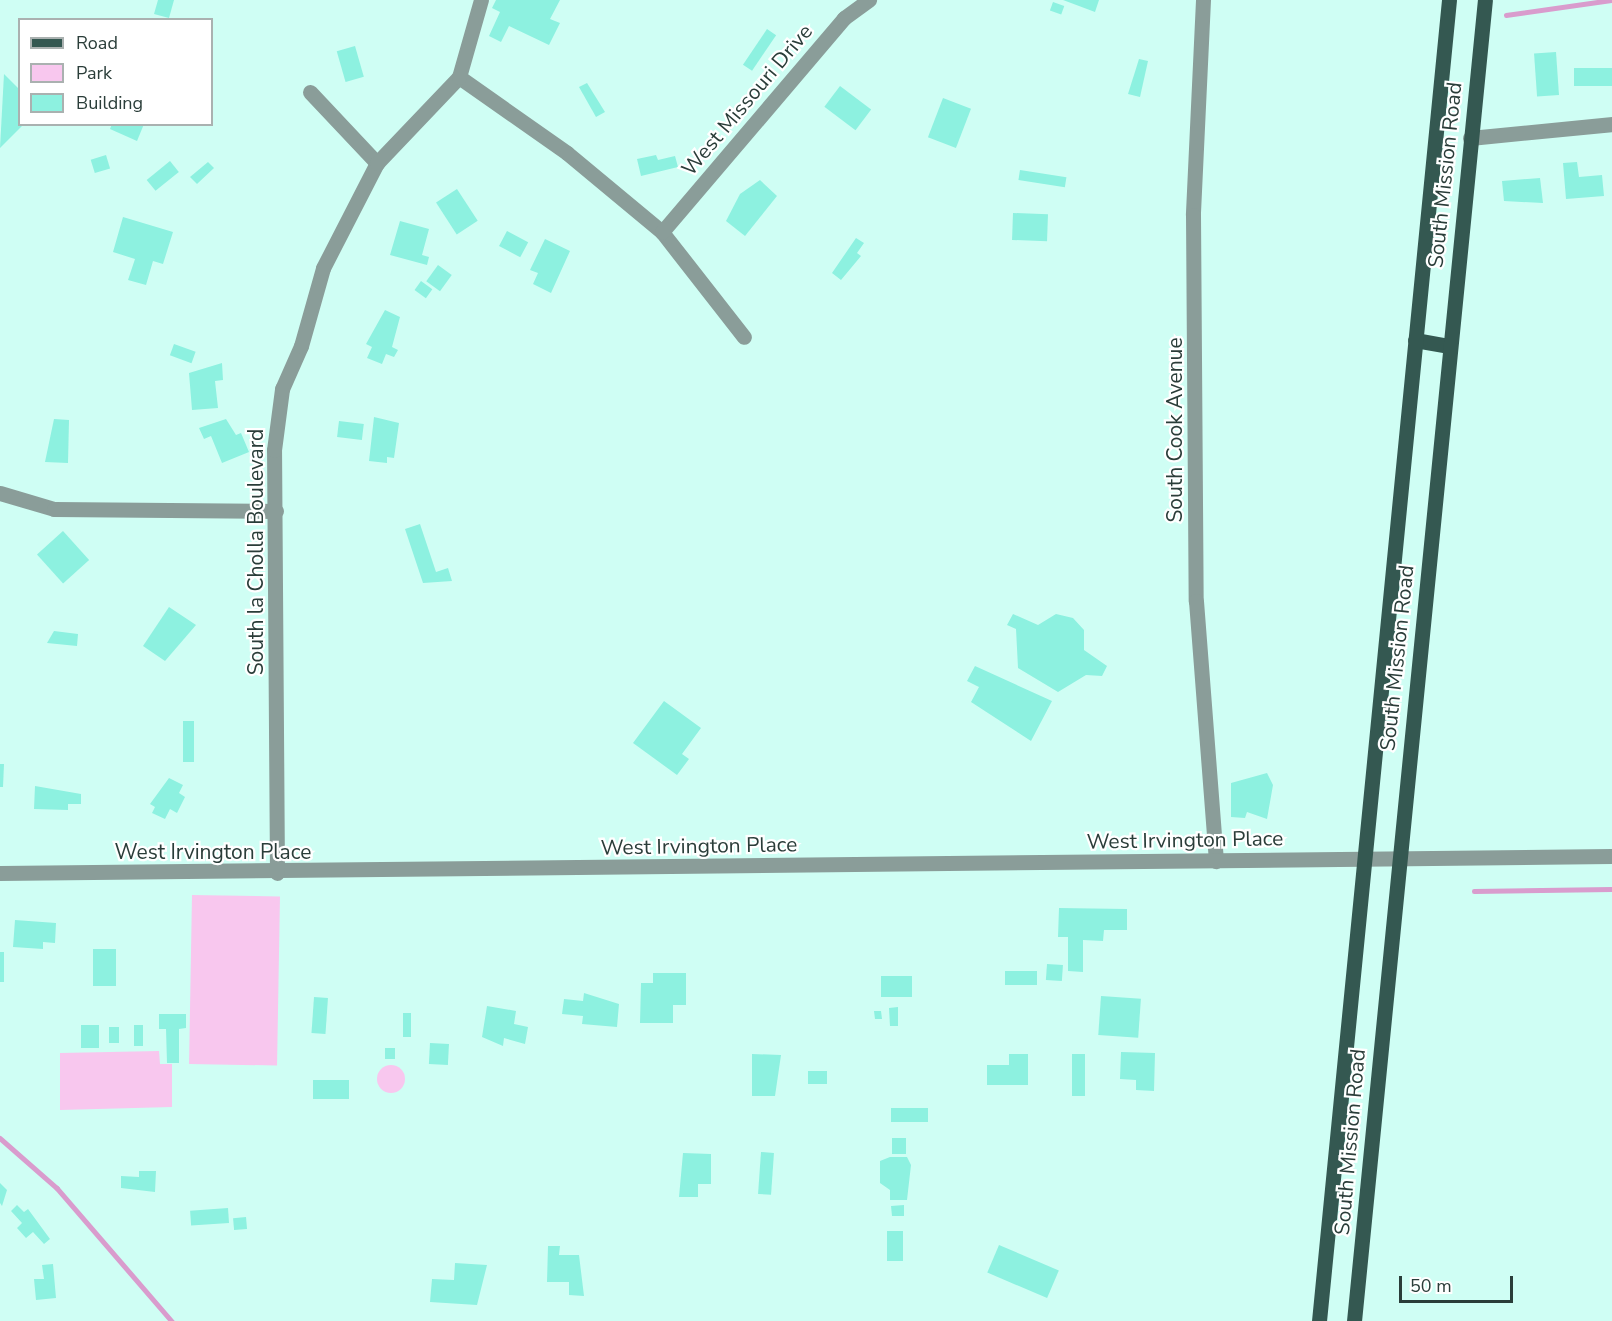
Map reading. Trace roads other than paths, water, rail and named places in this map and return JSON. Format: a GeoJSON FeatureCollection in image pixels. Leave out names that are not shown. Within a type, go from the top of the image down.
{"type":"FeatureCollection","features":[{"type":"Feature","properties":{"kind":"main road","name":"South Mission Road"},"geometry":{"type":"LineString","coordinates":[[1319,1321],[1449,0]]}},
{"type":"Feature","properties":{"kind":"main road","name":"South Mission Road"},"geometry":{"type":"LineString","coordinates":[[1354,1321],[1485,0]]}},
{"type":"Feature","properties":{"kind":"main road"},"geometry":{"type":"LineString","coordinates":[[1415,340],[1449,346]]}},
{"type":"Feature","properties":{"kind":"street","name":"South la Cholla Boulevard"},"geometry":{"type":"LineString","coordinates":[[277,873],[274,450],[282,389],[301,346],[323,267],[377,164],[459,78],[481,0]]}},
{"type":"Feature","properties":{"kind":"street","name":"West Missouri Drive"},"geometry":{"type":"LineString","coordinates":[[662,232],[844,18],[869,0]]}},
{"type":"Feature","properties":{"kind":"street","name":"South Cook Avenue"},"geometry":{"type":"LineString","coordinates":[[1203,0],[1193,215],[1196,601],[1216,861]]}},
{"type":"Feature","properties":{"kind":"street"},"geometry":{"type":"LineString","coordinates":[[459,78],[567,153],[662,232],[744,337]]}},
{"type":"Feature","properties":{"kind":"street"},"geometry":{"type":"LineString","coordinates":[[310,92],[377,164]]}},
{"type":"Feature","properties":{"kind":"street"},"geometry":{"type":"LineString","coordinates":[[1470,138],[1612,124]]}},
{"type":"Feature","properties":{"kind":"street"},"geometry":{"type":"LineString","coordinates":[[0,493],[54,509],[276,511]]}},
{"type":"Feature","properties":{"kind":"street","name":"West Irvington Place"},"geometry":{"type":"LineString","coordinates":[[0,873],[277,873],[1612,856]]}},
{"type":"Feature","properties":{"kind":"waterway"},"geometry":{"type":"LineString","coordinates":[[1506,15],[1612,0]]}},
{"type":"Feature","properties":{"kind":"waterway"},"geometry":{"type":"LineString","coordinates":[[1474,891],[1612,889]]}},
{"type":"Feature","properties":{"kind":"waterway"},"geometry":{"type":"LineString","coordinates":[[0,1138],[57,1188],[172,1321]]}}]}
